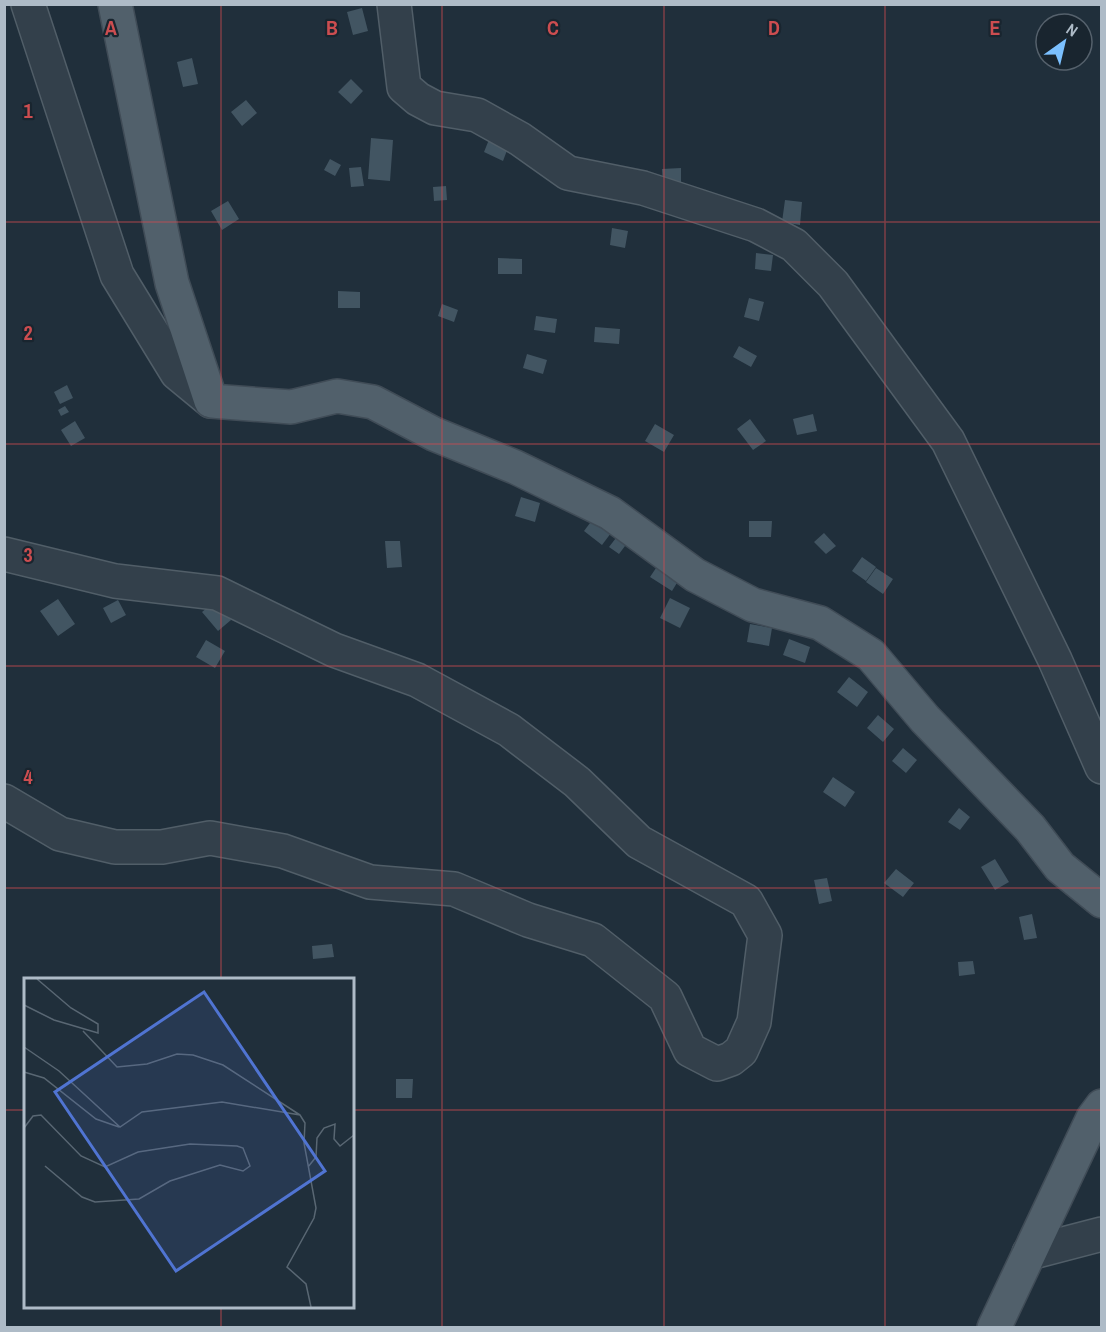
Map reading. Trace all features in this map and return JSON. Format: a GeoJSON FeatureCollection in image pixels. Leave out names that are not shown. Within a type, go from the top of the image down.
{"type":"FeatureCollection","features":[{"type":"Feature","properties":{"kind":"main road"},"geometry":{"type":"LineString","coordinates":[[115,4],[172,283],[211,401],[291,407],[337,396],[373,402],[434,434],[515,467],[610,513],[695,575],[753,605],[820,623],[871,655],[926,719],[1030,828],[1060,867],[1101,901]]}},
{"type":"Feature","properties":{"kind":"main road"},"geometry":{"type":"LineString","coordinates":[[994,1328],[1093,1118],[1101,1106]]}},
{"type":"Feature","properties":{"kind":"street"},"geometry":{"type":"LineString","coordinates":[[28,4],[117,275],[177,373],[211,401]]}},
{"type":"Feature","properties":{"kind":"street"},"geometry":{"type":"LineString","coordinates":[[394,4],[404,87],[418,99],[435,108],[477,115],[520,140],[568,173],[643,188],[756,225],[794,245],[833,284],[948,441],[1055,660],[1101,766]]}},
{"type":"Feature","properties":{"kind":"street"},"geometry":{"type":"LineString","coordinates":[[4,554],[115,581],[217,593],[334,651],[417,681],[509,730],[577,782],[639,842],[746,901],[765,935],[754,1022],[741,1051],[731,1059],[717,1064],[690,1050],[665,997],[593,940],[528,920],[454,889],[370,882],[283,851],[210,838],[162,847],[115,847],[60,834],[4,801]]}},
{"type":"Feature","properties":{"kind":"street"},"geometry":{"type":"LineString","coordinates":[[1029,1253],[1101,1234]]}},
{"type":"Feature","properties":{"kind":"building"},"geometry":{"type":"Polygon","coordinates":[[[362,8],[368,31],[353,35],[347,12],[362,8]]]}},
{"type":"Feature","properties":{"kind":"building"},"geometry":{"type":"Polygon","coordinates":[[[192,58],[198,84],[183,87],[177,62],[192,58]]]}},
{"type":"Feature","properties":{"kind":"building"},"geometry":{"type":"Polygon","coordinates":[[[351,79],[363,91],[351,104],[338,92],[351,79]]]}},
{"type":"Feature","properties":{"kind":"building"},"geometry":{"type":"Polygon","coordinates":[[[246,100],[257,113],[242,126],[231,112],[246,100]]]}},
{"type":"Feature","properties":{"kind":"building"},"geometry":{"type":"Polygon","coordinates":[[[490,137],[509,145],[503,161],[484,152],[490,137]]]}},
{"type":"Feature","properties":{"kind":"building"},"geometry":{"type":"Polygon","coordinates":[[[371,138],[393,140],[390,181],[368,179],[371,138]]]}},
{"type":"Feature","properties":{"kind":"building"},"geometry":{"type":"Polygon","coordinates":[[[330,159],[341,165],[335,176],[324,170],[330,159]]]}},
{"type":"Feature","properties":{"kind":"building"},"geometry":{"type":"Polygon","coordinates":[[[361,167],[364,186],[351,187],[349,168],[361,167]]]}},
{"type":"Feature","properties":{"kind":"building"},"geometry":{"type":"Polygon","coordinates":[[[681,168],[681,183],[663,185],[662,169],[681,168]]]}},
{"type":"Feature","properties":{"kind":"building"},"geometry":{"type":"Polygon","coordinates":[[[446,186],[447,200],[434,201],[433,187],[446,186]]]}},
{"type":"Feature","properties":{"kind":"building"},"geometry":{"type":"Polygon","coordinates":[[[785,200],[802,202],[800,225],[782,222],[785,200]]]}},
{"type":"Feature","properties":{"kind":"building"},"geometry":{"type":"Polygon","coordinates":[[[228,201],[239,219],[222,230],[211,211],[228,201]]]}},
{"type":"Feature","properties":{"kind":"building"},"geometry":{"type":"Polygon","coordinates":[[[612,228],[628,231],[625,248],[610,245],[612,228]]]}},
{"type":"Feature","properties":{"kind":"building"},"geometry":{"type":"Polygon","coordinates":[[[756,253],[773,255],[771,271],[755,269],[756,253]]]}},
{"type":"Feature","properties":{"kind":"building"},"geometry":{"type":"Polygon","coordinates":[[[498,258],[522,259],[522,274],[498,274],[498,258]]]}},
{"type":"Feature","properties":{"kind":"building"},"geometry":{"type":"Polygon","coordinates":[[[338,291],[360,292],[360,308],[338,308],[338,291]]]}},
{"type":"Feature","properties":{"kind":"building"},"geometry":{"type":"Polygon","coordinates":[[[749,298],[764,302],[759,321],[744,317],[749,298]]]}},
{"type":"Feature","properties":{"kind":"building"},"geometry":{"type":"Polygon","coordinates":[[[442,304],[458,310],[454,322],[438,316],[442,304]]]}},
{"type":"Feature","properties":{"kind":"building"},"geometry":{"type":"Polygon","coordinates":[[[536,316],[557,319],[555,333],[534,330],[536,316]]]}},
{"type":"Feature","properties":{"kind":"building"},"geometry":{"type":"Polygon","coordinates":[[[595,327],[620,329],[619,344],[594,342],[595,327]]]}},
{"type":"Feature","properties":{"kind":"building"},"geometry":{"type":"Polygon","coordinates":[[[739,346],[757,356],[751,367],[733,357],[739,346]]]}},
{"type":"Feature","properties":{"kind":"building"},"geometry":{"type":"Polygon","coordinates":[[[527,354],[547,360],[543,374],[523,368],[527,354]]]}},
{"type":"Feature","properties":{"kind":"building"},"geometry":{"type":"Polygon","coordinates":[[[67,385],[73,398],[60,404],[54,392],[67,385]]]}},
{"type":"Feature","properties":{"kind":"building"},"geometry":{"type":"Polygon","coordinates":[[[65,406],[69,412],[61,416],[58,410],[65,406]]]}},
{"type":"Feature","properties":{"kind":"building"},"geometry":{"type":"Polygon","coordinates":[[[813,414],[817,431],[797,435],[793,419],[813,414]]]}},
{"type":"Feature","properties":{"kind":"building"},"geometry":{"type":"Polygon","coordinates":[[[750,419],[766,441],[753,450],[737,429],[750,419]]]}},
{"type":"Feature","properties":{"kind":"building"},"geometry":{"type":"Polygon","coordinates":[[[75,421],[85,438],[71,446],[61,430],[75,421]]]}},
{"type":"Feature","properties":{"kind":"building"},"geometry":{"type":"Polygon","coordinates":[[[655,424],[674,435],[664,452],[645,441],[655,424]]]}},
{"type":"Feature","properties":{"kind":"building"},"geometry":{"type":"Polygon","coordinates":[[[521,497],[540,503],[535,522],[515,516],[521,497]]]}},
{"type":"Feature","properties":{"kind":"building"},"geometry":{"type":"Polygon","coordinates":[[[596,515],[614,529],[602,545],[584,531],[596,515]]]}},
{"type":"Feature","properties":{"kind":"building"},"geometry":{"type":"Polygon","coordinates":[[[749,521],[772,521],[771,537],[749,537],[749,521]]]}},
{"type":"Feature","properties":{"kind":"building"},"geometry":{"type":"Polygon","coordinates":[[[824,533],[836,546],[826,554],[814,542],[824,533]]]}},
{"type":"Feature","properties":{"kind":"building"},"geometry":{"type":"Polygon","coordinates":[[[619,534],[628,542],[619,554],[609,547],[619,534]]]}},
{"type":"Feature","properties":{"kind":"building"},"geometry":{"type":"Polygon","coordinates":[[[385,541],[400,541],[402,567],[387,568],[385,541]]]}},
{"type":"Feature","properties":{"kind":"building"},"geometry":{"type":"Polygon","coordinates":[[[862,557],[876,567],[866,581],[852,571],[862,557]]]}},
{"type":"Feature","properties":{"kind":"building"},"geometry":{"type":"Polygon","coordinates":[[[662,559],[683,573],[672,591],[650,577],[662,559]]]}},
{"type":"Feature","properties":{"kind":"building"},"geometry":{"type":"Polygon","coordinates":[[[876,568],[893,579],[883,594],[866,582],[876,568]]]}},
{"type":"Feature","properties":{"kind":"building"},"geometry":{"type":"Polygon","coordinates":[[[670,598],[690,608],[680,628],[660,618],[670,598]]]}},
{"type":"Feature","properties":{"kind":"building"},"geometry":{"type":"Polygon","coordinates":[[[58,599],[75,624],[58,636],[40,611],[58,599]]]}},
{"type":"Feature","properties":{"kind":"building"},"geometry":{"type":"Polygon","coordinates":[[[118,600],[126,615],[111,623],[103,608],[118,600]]]}},
{"type":"Feature","properties":{"kind":"building"},"geometry":{"type":"Polygon","coordinates":[[[215,601],[231,620],[218,631],[202,612],[215,601]]]}},
{"type":"Feature","properties":{"kind":"building"},"geometry":{"type":"Polygon","coordinates":[[[750,624],[772,628],[769,646],[747,642],[750,624]]]}},
{"type":"Feature","properties":{"kind":"building"},"geometry":{"type":"Polygon","coordinates":[[[789,639],[810,647],[805,663],[783,655],[789,639]]]}},
{"type":"Feature","properties":{"kind":"building"},"geometry":{"type":"Polygon","coordinates":[[[206,640],[225,651],[215,668],[196,657],[206,640]]]}},
{"type":"Feature","properties":{"kind":"building"},"geometry":{"type":"Polygon","coordinates":[[[849,677],[868,692],[857,707],[837,692],[849,677]]]}},
{"type":"Feature","properties":{"kind":"building"},"geometry":{"type":"Polygon","coordinates":[[[878,715],[894,729],[883,742],[867,728],[878,715]]]}},
{"type":"Feature","properties":{"kind":"building"},"geometry":{"type":"Polygon","coordinates":[[[903,748],[917,760],[906,773],[892,761],[903,748]]]}},
{"type":"Feature","properties":{"kind":"building"},"geometry":{"type":"Polygon","coordinates":[[[833,777],[855,792],[845,807],[823,792],[833,777]]]}},
{"type":"Feature","properties":{"kind":"building"},"geometry":{"type":"Polygon","coordinates":[[[959,808],[970,817],[960,830],[948,822],[959,808]]]}},
{"type":"Feature","properties":{"kind":"building"},"geometry":{"type":"Polygon","coordinates":[[[995,859],[1009,882],[995,890],[981,867],[995,859]]]}},
{"type":"Feature","properties":{"kind":"building"},"geometry":{"type":"Polygon","coordinates":[[[896,869],[914,883],[903,897],[884,883],[896,869]]]}},
{"type":"Feature","properties":{"kind":"building"},"geometry":{"type":"Polygon","coordinates":[[[827,878],[832,901],[819,904],[814,880],[827,878]]]}},
{"type":"Feature","properties":{"kind":"building"},"geometry":{"type":"Polygon","coordinates":[[[1032,914],[1037,938],[1024,940],[1019,917],[1032,914]]]}},
{"type":"Feature","properties":{"kind":"building"},"geometry":{"type":"Polygon","coordinates":[[[332,944],[334,957],[313,959],[312,946],[332,944]]]}},
{"type":"Feature","properties":{"kind":"building"},"geometry":{"type":"Polygon","coordinates":[[[973,961],[975,974],[959,976],[958,962],[973,961]]]}},
{"type":"Feature","properties":{"kind":"building"},"geometry":{"type":"Polygon","coordinates":[[[396,1079],[413,1079],[412,1098],[396,1098],[396,1079]]]}}]}
